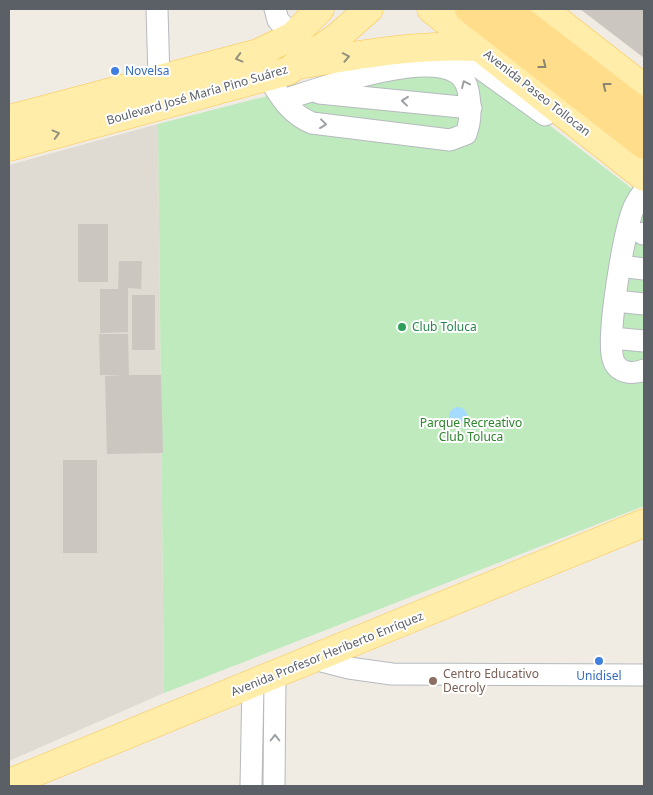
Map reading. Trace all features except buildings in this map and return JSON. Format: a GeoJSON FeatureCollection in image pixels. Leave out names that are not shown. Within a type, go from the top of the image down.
{"type":"FeatureCollection","features":[{"type":"Feature","properties":{"kind":"highway","name":"Avenida Paseo Tollocan"},"geometry":{"type":"LineString","coordinates":[[455,22],[518,18],[644,115]]}},
{"type":"Feature","properties":{"kind":"highway","name":"Avenida Paseo Tollocan"},"geometry":{"type":"LineString","coordinates":[[518,18],[644,145]]}},
{"type":"Feature","properties":{"kind":"main road","name":"Boulevard José María Pino Suárez"},"geometry":{"type":"LineString","coordinates":[[9,147],[285,71],[337,37],[369,9]]}},
{"type":"Feature","properties":{"kind":"main road","name":"Avenida Paseo Tollocan"},"geometry":{"type":"LineString","coordinates":[[432,9],[455,22],[478,47],[644,177]]}},
{"type":"Feature","properties":{"kind":"main road","name":"Avenida Paseo Tollocan"},"geometry":{"type":"LineString","coordinates":[[518,18],[644,88]]}},
{"type":"Feature","properties":{"kind":"main road","name":"Boulevard José María Pino Suárez"},"geometry":{"type":"LineString","coordinates":[[9,119],[258,53],[306,20]]}},
{"type":"Feature","properties":{"kind":"main road"},"geometry":{"type":"LineString","coordinates":[[285,71],[400,48],[455,22]]}},
{"type":"Feature","properties":{"kind":"main road","name":"Avenida Profesor Heriberto Enríquez"},"geometry":{"type":"LineString","coordinates":[[9,782],[264,680],[644,523]]}},
{"type":"Feature","properties":{"kind":"street"},"geometry":{"type":"LineString","coordinates":[[157,9],[159,79]]}},
{"type":"Feature","properties":{"kind":"street"},"geometry":{"type":"LineString","coordinates":[[275,9],[278,20],[306,20]]}},
{"type":"Feature","properties":{"kind":"street"},"geometry":{"type":"LineString","coordinates":[[455,22],[644,189],[634,206],[640,232],[620,266],[612,338],[613,358],[618,368],[631,372],[644,370]]}},
{"type":"Feature","properties":{"kind":"street"},"geometry":{"type":"LineString","coordinates":[[283,100],[375,72],[435,68],[456,72],[462,77],[468,87],[471,108],[470,125],[466,134],[450,140],[312,123],[292,112],[283,100],[285,71]]}},
{"type":"Feature","properties":{"kind":"street"},"geometry":{"type":"LineString","coordinates":[[285,71],[309,92],[471,108]]}},
{"type":"Feature","properties":{"kind":"street"},"geometry":{"type":"LineString","coordinates":[[620,266],[644,269]]}},
{"type":"Feature","properties":{"kind":"street"},"geometry":{"type":"LineString","coordinates":[[616,301],[644,304]]}},
{"type":"Feature","properties":{"kind":"street"},"geometry":{"type":"LineString","coordinates":[[612,338],[644,341]]}},
{"type":"Feature","properties":{"kind":"street"},"geometry":{"type":"LineString","coordinates":[[314,659],[349,668],[392,674],[644,675]]}},
{"type":"Feature","properties":{"kind":"street"},"geometry":{"type":"LineString","coordinates":[[252,786],[264,680]]}},
{"type":"Feature","properties":{"kind":"street"},"geometry":{"type":"LineString","coordinates":[[264,680],[274,786]]}},
{"type":"Feature","properties":{"kind":"shaded area"},"geometry":{"type":"Polygon","coordinates":[[[158,124],[164,693],[9,761],[9,165],[158,124]]]}},
{"type":"Feature","properties":{"kind":"green space","name":"Club Toluca"},"geometry":{"type":"Polygon","coordinates":[[[427,55],[459,56],[644,198],[644,506],[164,693],[158,124],[427,55]]]}},
{"type":"Feature","properties":{"kind":"water"},"geometry":{"type":"Polygon","coordinates":[[[458,407],[464,410],[467,416],[464,422],[458,425],[452,422],[449,416],[452,410],[458,407]]]}},
{"type":"Feature","properties":{"kind":"place","name":"Novelsa"},"geometry":{"type":"Point","coordinates":[115,71]}},
{"type":"Feature","properties":{"kind":"place","name":"Club Toluca"},"geometry":{"type":"Point","coordinates":[402,327]}},
{"type":"Feature","properties":{"kind":"place","name":"Unidisel"},"geometry":{"type":"Point","coordinates":[599,661]}},
{"type":"Feature","properties":{"kind":"place","name":"Centro Educativo Decroly"},"geometry":{"type":"Point","coordinates":[433,681]}},
{"type":"Feature","properties":{"kind":"park label","name":"Parque Recreativo Club Toluca"},"geometry":{"type":"Point","coordinates":[471,430]}}]}
